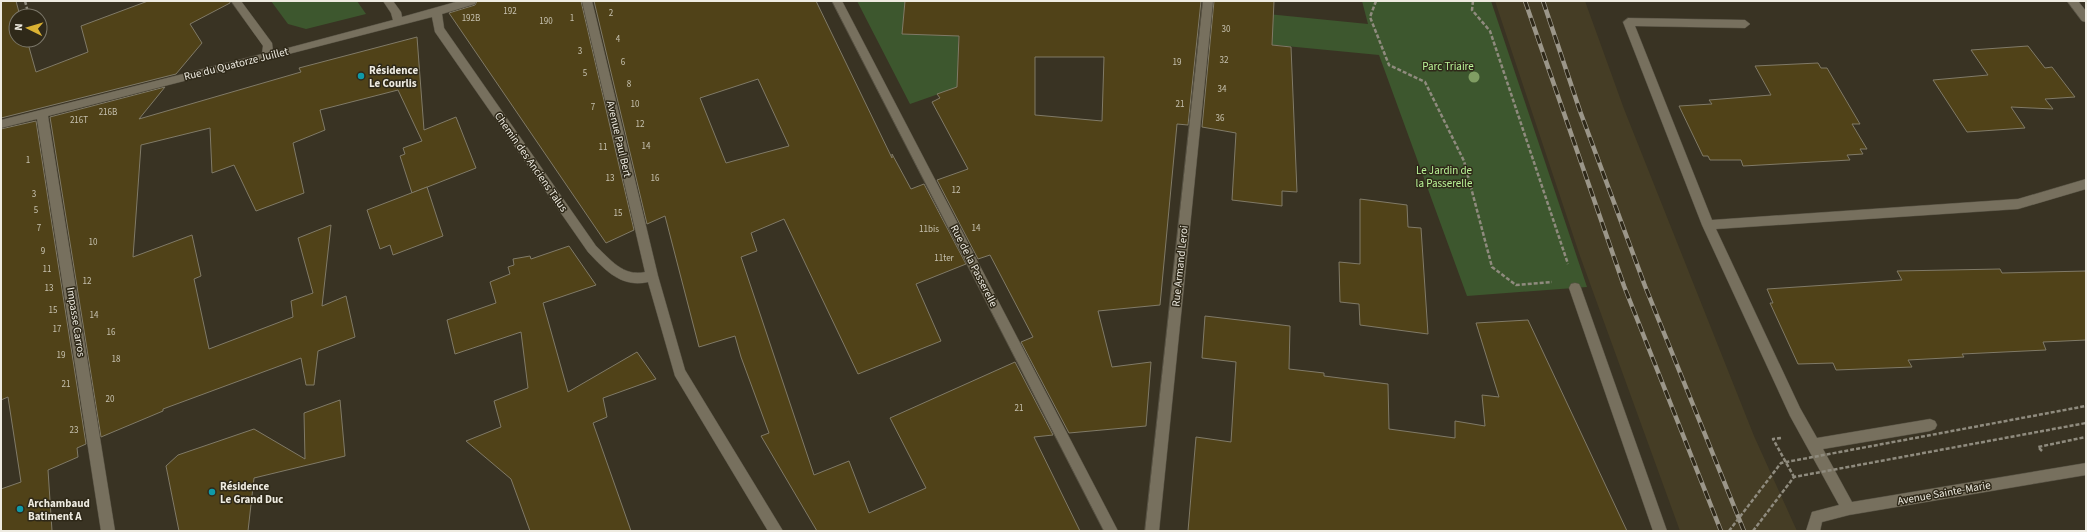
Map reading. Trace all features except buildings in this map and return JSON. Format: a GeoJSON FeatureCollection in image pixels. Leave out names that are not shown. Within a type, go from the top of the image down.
{"type":"FeatureCollection","features":[{"type":"Feature","properties":{"kind":"street"},"geometry":{"type":"LineString","coordinates":[[236,1],[268,46],[267,57]]}},
{"type":"Feature","properties":{"kind":"street"},"geometry":{"type":"LineString","coordinates":[[388,1],[396,12],[398,21]]}},
{"type":"Feature","properties":{"kind":"street","name":"Rue du Quatorze Juillet"},"geometry":{"type":"LineString","coordinates":[[1,124],[267,57],[398,21],[437,12],[471,1]]}},
{"type":"Feature","properties":{"kind":"street","name":"Avenue Paul Bert"},"geometry":{"type":"LineString","coordinates":[[586,1],[652,276],[679,372],[776,531]]}},
{"type":"Feature","properties":{"kind":"street","name":"Rue de la Passerelle"},"geometry":{"type":"LineString","coordinates":[[837,1],[1111,531]]}},
{"type":"Feature","properties":{"kind":"street","name":"Rue Armand Leroi"},"geometry":{"type":"LineString","coordinates":[[1152,531],[1208,1]]}},
{"type":"Feature","properties":{"kind":"street"},"geometry":{"type":"LineString","coordinates":[[2072,1],[2086,18]]}},
{"type":"Feature","properties":{"kind":"street","name":"Chemin des Anciens Talus"},"geometry":{"type":"LineString","coordinates":[[437,12],[439,29],[592,249],[619,275],[639,280],[652,276]]}},
{"type":"Feature","properties":{"kind":"street"},"geometry":{"type":"LineString","coordinates":[[1745,24],[1628,22],[1708,225],[1795,412],[1849,509]]}},
{"type":"Feature","properties":{"kind":"street","name":"Impasse Carros"},"geometry":{"type":"LineString","coordinates":[[42,113],[96,444],[108,531]]}},
{"type":"Feature","properties":{"kind":"street"},"geometry":{"type":"LineString","coordinates":[[1708,225],[2018,204],[2086,184]]}},
{"type":"Feature","properties":{"kind":"street"},"geometry":{"type":"LineString","coordinates":[[1574,284],[1660,531]]}},
{"type":"Feature","properties":{"kind":"street"},"geometry":{"type":"LineString","coordinates":[[1813,446],[1930,425]]}},
{"type":"Feature","properties":{"kind":"street","name":"Avenue Sainte-Marie"},"geometry":{"type":"LineString","coordinates":[[1813,531],[1816,517],[1849,509],[2086,469]]}},
{"type":"Feature","properties":{"kind":"path"},"geometry":{"type":"LineString","coordinates":[[1376,1],[1370,17],[1389,65],[1426,82],[1464,161],[1492,268],[1516,285],[1574,284],[1490,31],[1472,10],[1473,1]]}},
{"type":"Feature","properties":{"kind":"path"},"geometry":{"type":"LineString","coordinates":[[1729,531],[1781,463],[2086,406]]}},
{"type":"Feature","properties":{"kind":"path"},"geometry":{"type":"LineString","coordinates":[[1753,531],[1794,477],[2086,423]]}},
{"type":"Feature","properties":{"kind":"path"},"geometry":{"type":"LineString","coordinates":[[2046,456],[2038,446],[2086,437]]}},
{"type":"Feature","properties":{"kind":"path"},"geometry":{"type":"LineString","coordinates":[[1786,463],[1794,477]]}},
{"type":"Feature","properties":{"kind":"shaded area"},"geometry":{"type":"Polygon","coordinates":[[[1495,1],[1585,1],[1624,109],[1754,436],[1797,531],[1680,531],[1580,256],[1495,1]]]}},
{"type":"Feature","properties":{"kind":"green space"},"geometry":{"type":"Polygon","coordinates":[[[271,1],[357,1],[366,14],[306,29],[288,24],[271,1]]]}},
{"type":"Feature","properties":{"kind":"green space"},"geometry":{"type":"Polygon","coordinates":[[[857,1],[959,1],[958,62],[987,77],[910,104],[857,1]]]}},
{"type":"Feature","properties":{"kind":"green space","name":"Parc Triaire"},"geometry":{"type":"Polygon","coordinates":[[[1362,1],[1491,1],[1587,287],[1467,296],[1379,55],[1225,40],[1227,10],[1368,24],[1362,1]]]}},
{"type":"Feature","properties":{"kind":"railway"},"geometry":{"type":"LineString","coordinates":[[1525,1],[1624,286],[1721,531]]}},
{"type":"Feature","properties":{"kind":"railway"},"geometry":{"type":"LineString","coordinates":[[1543,1],[1580,111],[1645,286],[1744,531]]}},
{"type":"Feature","properties":{"kind":"place","name":"Résidence Le Courlis"},"geometry":{"type":"Point","coordinates":[361,76]}},
{"type":"Feature","properties":{"kind":"place","name":"Résidence Le Grand Duc"},"geometry":{"type":"Point","coordinates":[212,492]}},
{"type":"Feature","properties":{"kind":"place","name":"Archambaud Batiment A"},"geometry":{"type":"Point","coordinates":[20,509]}},
{"type":"Feature","properties":{"kind":"park label","name":"Le Jardin de la Passerelle"},"geometry":{"type":"Point","coordinates":[1444,176]}}]}
